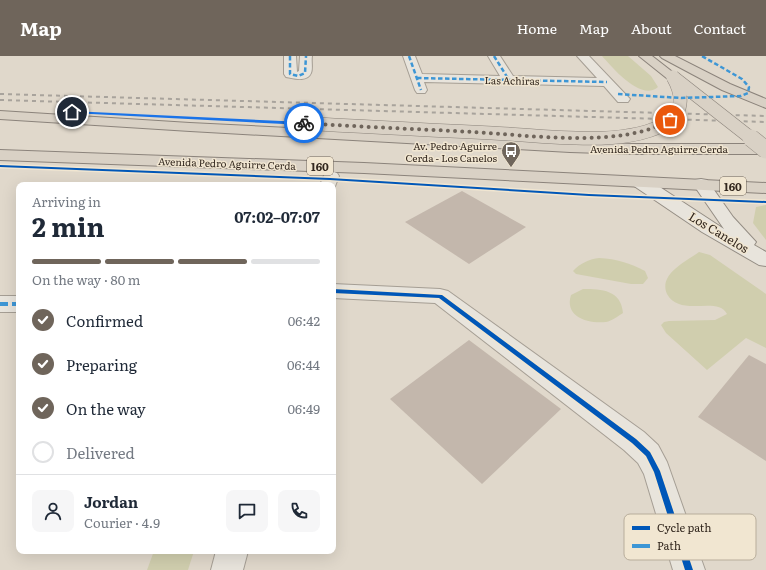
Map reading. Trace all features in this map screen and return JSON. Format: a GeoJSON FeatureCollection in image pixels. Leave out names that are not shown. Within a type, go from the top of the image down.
{"type":"FeatureCollection","features":[{"type":"Feature","properties":{"kind":"highway"},"geometry":{"type":"LineString","coordinates":[[646,56],[766,149]]}},
{"type":"Feature","properties":{"kind":"highway"},"geometry":{"type":"LineString","coordinates":[[663,56],[735,109]]}},
{"type":"Feature","properties":{"kind":"highway"},"geometry":{"type":"LineString","coordinates":[[666,56],[706,78],[766,104]]}},
{"type":"Feature","properties":{"kind":"highway"},"geometry":{"type":"LineString","coordinates":[[0,110],[301,123],[564,137],[622,136],[650,130],[670,120],[677,114],[680,108],[681,100],[680,92],[673,77]]}},
{"type":"Feature","properties":{"kind":"highway","name":"Avenida Pedro Aguirre Cerda"},"geometry":{"type":"LineString","coordinates":[[0,115],[562,147],[634,149],[766,149]]}},
{"type":"Feature","properties":{"kind":"highway","name":"Avenida Pedro Aguirre Cerda"},"geometry":{"type":"LineString","coordinates":[[0,155],[364,168],[766,188]]}},
{"type":"Feature","properties":{"kind":"street"},"geometry":{"type":"LineString","coordinates":[[290,56],[290,74],[298,76],[305,73],[306,56]]}},
{"type":"Feature","properties":{"kind":"street"},"geometry":{"type":"LineString","coordinates":[[408,56],[421,90]]}},
{"type":"Feature","properties":{"kind":"street"},"geometry":{"type":"LineString","coordinates":[[494,56],[509,80]]}},
{"type":"Feature","properties":{"kind":"street"},"geometry":{"type":"LineString","coordinates":[[583,56],[623,100]]}},
{"type":"Feature","properties":{"kind":"street","name":"Las Achiras"},"geometry":{"type":"LineString","coordinates":[[417,78],[607,82]]}},
{"type":"Feature","properties":{"kind":"street","name":"Los Canelos"},"geometry":{"type":"LineString","coordinates":[[640,182],[709,228],[762,258]]}},
{"type":"Feature","properties":{"kind":"street","name":"Los Canelos"},"geometry":{"type":"LineString","coordinates":[[701,184],[727,221],[762,258]]}},
{"type":"Feature","properties":{"kind":"street"},"geometry":{"type":"LineString","coordinates":[[336,291],[440,296],[634,441],[648,454],[658,471],[671,514]]}},
{"type":"Feature","properties":{"kind":"street"},"geometry":{"type":"LineString","coordinates":[[0,304],[16,304]]}},
{"type":"Feature","properties":{"kind":"street"},"geometry":{"type":"LineString","coordinates":[[227,570],[231,554]]}},
{"type":"Feature","properties":{"kind":"street"},"geometry":{"type":"LineString","coordinates":[[686,560],[689,570]]}},
{"type":"Feature","properties":{"kind":"shaded area"},"geometry":{"type":"Polygon","coordinates":[[[602,56],[628,56],[651,76],[658,87],[651,90],[643,90],[635,87],[620,75],[602,56]]]}},
{"type":"Feature","properties":{"kind":"shaded area"},"geometry":{"type":"Polygon","coordinates":[[[766,205],[766,240],[753,223],[756,207],[766,205]]]}},
{"type":"Feature","properties":{"kind":"shaded area"},"geometry":{"type":"Polygon","coordinates":[[[699,252],[710,255],[766,294],[766,348],[746,338],[707,370],[666,333],[661,325],[664,322],[669,321],[715,320],[727,314],[716,306],[681,305],[673,301],[667,294],[665,287],[670,274],[681,264],[699,252]]]}},
{"type":"Feature","properties":{"kind":"shaded area"},"geometry":{"type":"Polygon","coordinates":[[[599,258],[618,260],[634,266],[645,271],[648,278],[643,284],[631,284],[576,274],[573,271],[585,262],[599,258]]]}},
{"type":"Feature","properties":{"kind":"shaded area"},"geometry":{"type":"Polygon","coordinates":[[[583,289],[609,292],[614,295],[619,300],[623,313],[613,320],[606,322],[592,322],[579,318],[571,309],[571,295],[583,289]]]}},
{"type":"Feature","properties":{"kind":"shaded area"},"geometry":{"type":"Polygon","coordinates":[[[153,554],[193,554],[188,570],[147,570],[153,554]]]}},
{"type":"Feature","properties":{"kind":"building"},"geometry":{"type":"Polygon","coordinates":[[[462,191],[526,227],[469,264],[405,222],[462,191]]]}},
{"type":"Feature","properties":{"kind":"building"},"geometry":{"type":"Polygon","coordinates":[[[469,340],[561,409],[482,484],[390,399],[469,340]]]}},
{"type":"Feature","properties":{"kind":"building"},"geometry":{"type":"Polygon","coordinates":[[[749,355],[766,364],[766,461],[698,417],[749,355]]]}},
{"type":"Feature","properties":{"kind":"railway"},"geometry":{"type":"LineString","coordinates":[[0,94],[766,116]]}},
{"type":"Feature","properties":{"kind":"railway"},"geometry":{"type":"LineString","coordinates":[[0,100],[766,122]]}},
{"type":"Feature","properties":{"kind":"marked path"},"geometry":{"type":"LineString","coordinates":[[290,56],[290,74],[298,76],[305,73],[306,56]]}},
{"type":"Feature","properties":{"kind":"marked path"},"geometry":{"type":"LineString","coordinates":[[409,56],[421,90]]}},
{"type":"Feature","properties":{"kind":"marked path"},"geometry":{"type":"LineString","coordinates":[[494,56],[509,80]]}},
{"type":"Feature","properties":{"kind":"marked path"},"geometry":{"type":"LineString","coordinates":[[618,94],[681,98],[741,96],[748,93],[749,87],[742,79],[702,56]]}},
{"type":"Feature","properties":{"kind":"marked path"},"geometry":{"type":"LineString","coordinates":[[417,78],[607,82]]}},
{"type":"Feature","properties":{"kind":"marked path"},"geometry":{"type":"LineString","coordinates":[[0,304],[16,304]]}},
{"type":"Feature","properties":{"kind":"cycle path"},"geometry":{"type":"LineString","coordinates":[[0,166],[330,179],[589,195],[766,202]]}},
{"type":"Feature","properties":{"kind":"cycle path"},"geometry":{"type":"LineString","coordinates":[[336,291],[440,296],[634,441],[648,454],[657,471],[671,514]]}},
{"type":"Feature","properties":{"kind":"cycle path"},"geometry":{"type":"LineString","coordinates":[[686,560],[689,570]]}},
{"type":"Feature","properties":{"kind":"way so far"},"geometry":{"type":"LineString","coordinates":[[304,123],[586,138],[622,136],[637,133],[661,126],[670,120]]}},
{"type":"Feature","properties":{"kind":"place","name":"Av. Pedro Aguirre Cerda - Los Canelos"},"geometry":{"type":"Point","coordinates":[511,168]}},
{"type":"Feature","properties":{"kind":"route"},"geometry":{"type":"LineString","coordinates":[[72,112],[304,123]]}}]}
